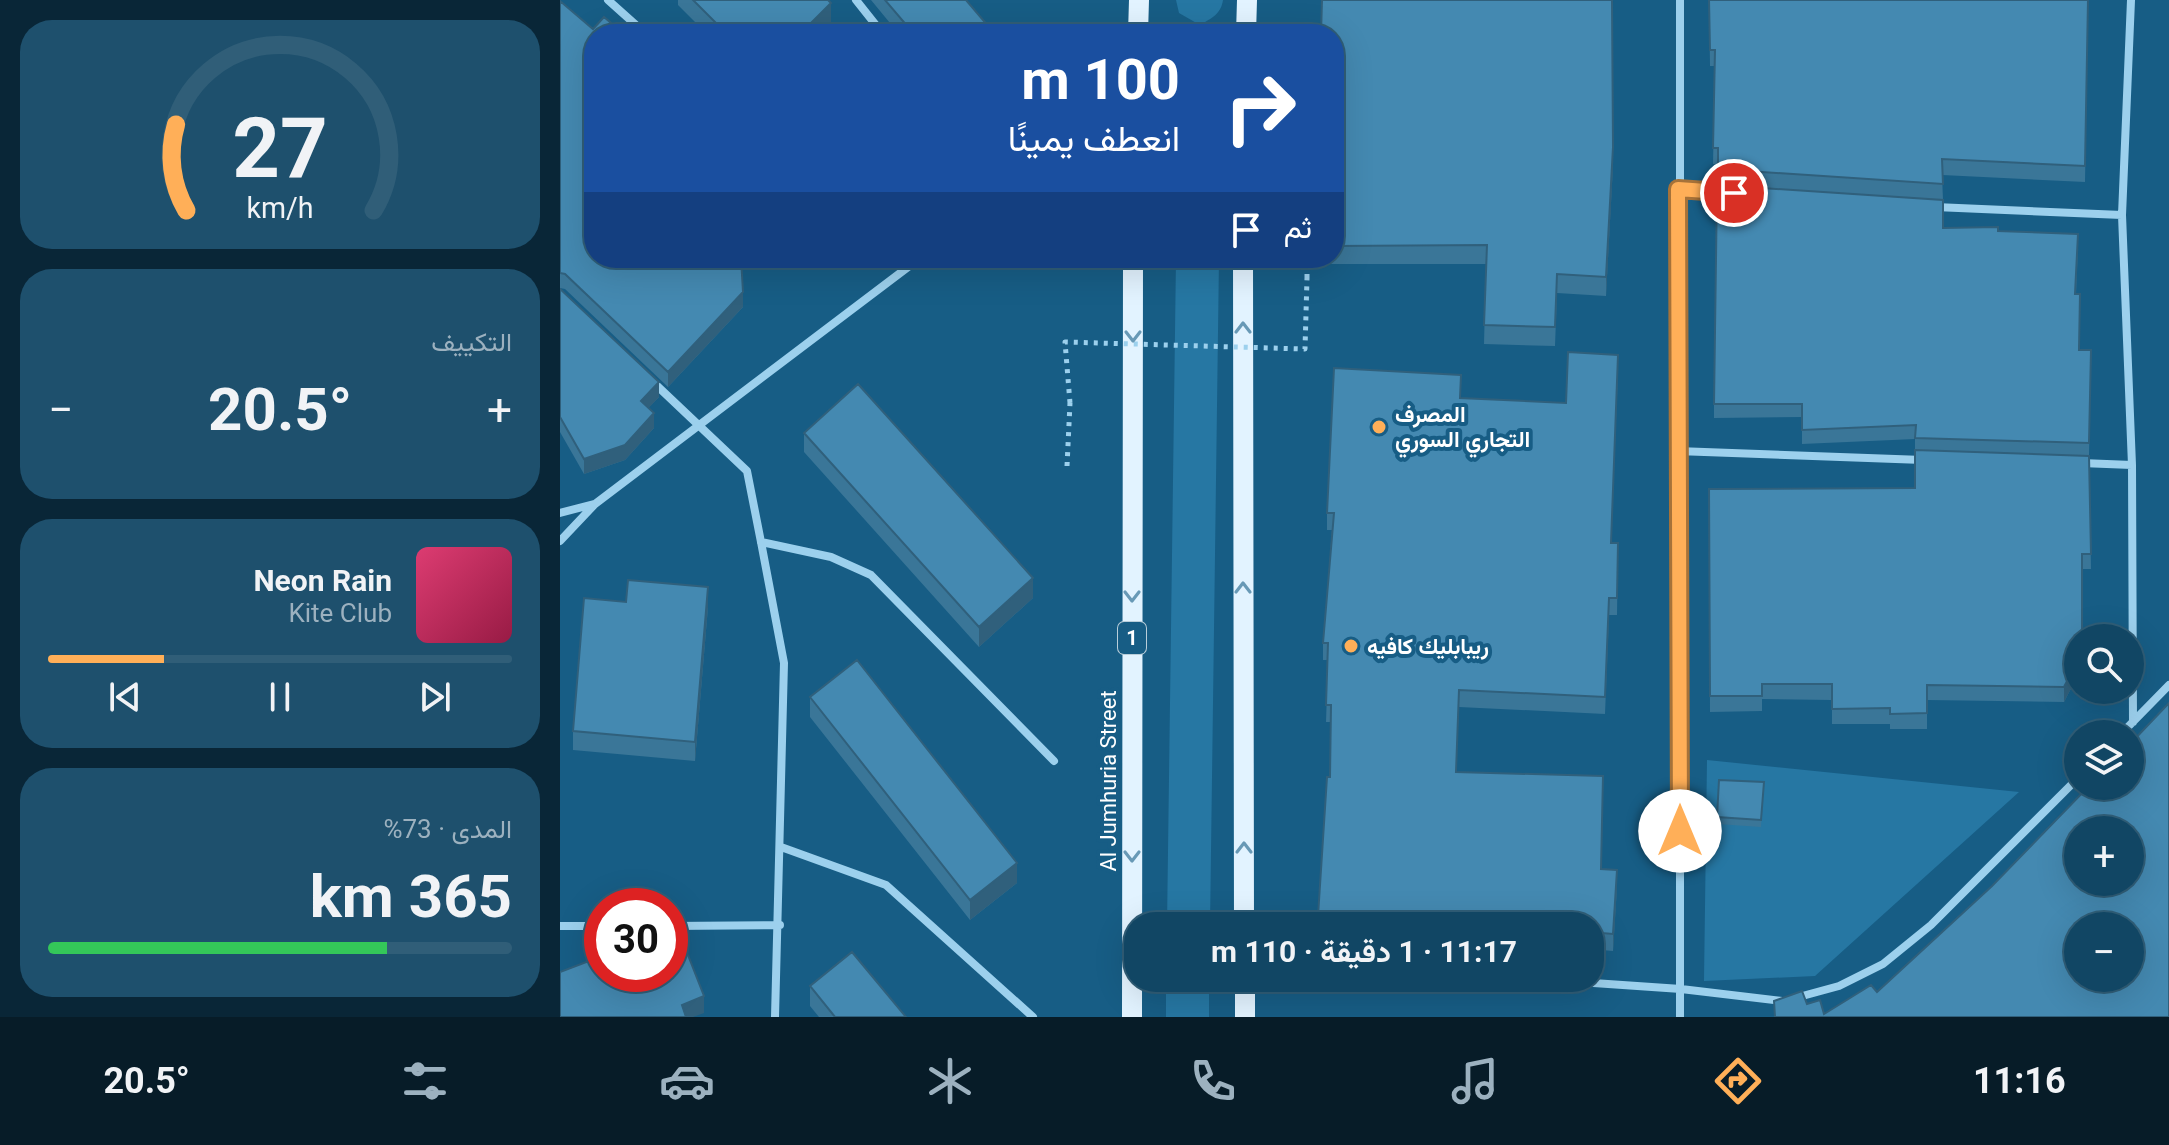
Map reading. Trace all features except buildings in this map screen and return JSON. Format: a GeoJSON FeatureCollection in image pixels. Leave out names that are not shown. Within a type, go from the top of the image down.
{"type":"FeatureCollection","features":[{"type":"Feature","properties":{"kind":"main road"},"geometry":{"type":"LineString","coordinates":[[1138,24],[1139,0]]}},
{"type":"Feature","properties":{"kind":"main road"},"geometry":{"type":"LineString","coordinates":[[1246,24],[1247,0]]}},
{"type":"Feature","properties":{"kind":"main road","name":"Al Jumhuria Street"},"geometry":{"type":"LineString","coordinates":[[1132,1017],[1133,268]]}},
{"type":"Feature","properties":{"kind":"main road"},"geometry":{"type":"LineString","coordinates":[[1243,268],[1244,912]]}},
{"type":"Feature","properties":{"kind":"main road"},"geometry":{"type":"LineString","coordinates":[[1245,992],[1245,1017]]}},
{"type":"Feature","properties":{"kind":"street"},"geometry":{"type":"LineString","coordinates":[[608,0],[635,24]]}},
{"type":"Feature","properties":{"kind":"street"},"geometry":{"type":"LineString","coordinates":[[856,0],[875,24]]}},
{"type":"Feature","properties":{"kind":"street"},"geometry":{"type":"LineString","coordinates":[[1680,0],[1677,451],[1680,1017]]}},
{"type":"Feature","properties":{"kind":"street"},"geometry":{"type":"LineString","coordinates":[[2131,0],[2122,215],[2132,465],[2133,720]]}},
{"type":"Feature","properties":{"kind":"street"},"geometry":{"type":"LineString","coordinates":[[1678,189],[1737,193]]}},
{"type":"Feature","properties":{"kind":"street"},"geometry":{"type":"LineString","coordinates":[[1918,206],[2122,215]]}},
{"type":"Feature","properties":{"kind":"street"},"geometry":{"type":"LineString","coordinates":[[560,541],[595,504],[907,268]]}},
{"type":"Feature","properties":{"kind":"street"},"geometry":{"type":"LineString","coordinates":[[640,370],[747,471],[784,663],[780,925],[775,1017]]}},
{"type":"Feature","properties":{"kind":"street"},"geometry":{"type":"LineString","coordinates":[[1677,451],[1936,460]]}},
{"type":"Feature","properties":{"kind":"street"},"geometry":{"type":"LineString","coordinates":[[2072,463],[2132,465]]}},
{"type":"Feature","properties":{"kind":"street"},"geometry":{"type":"LineString","coordinates":[[560,513],[595,504]]}},
{"type":"Feature","properties":{"kind":"street"},"geometry":{"type":"LineString","coordinates":[[761,542],[831,557],[871,575],[1054,761]]}},
{"type":"Feature","properties":{"kind":"street"},"geometry":{"type":"LineString","coordinates":[[2135,720],[2169,685]]}},
{"type":"Feature","properties":{"kind":"street"},"geometry":{"type":"LineString","coordinates":[[1604,984],[1785,1001],[1839,986],[1883,964],[1931,925],[2064,792]]}},
{"type":"Feature","properties":{"kind":"street"},"geometry":{"type":"LineString","coordinates":[[781,847],[886,885],[1033,1017]]}},
{"type":"Feature","properties":{"kind":"street"},"geometry":{"type":"LineString","coordinates":[[688,926],[780,925]]}},
{"type":"Feature","properties":{"kind":"street"},"geometry":{"type":"LineString","coordinates":[[560,926],[584,926]]}},
{"type":"Feature","properties":{"kind":"path"},"geometry":{"type":"LineString","coordinates":[[1067,466],[1070,403],[1065,342],[1305,349],[1307,268]]}},
{"type":"Feature","properties":{"kind":"shaded area"},"geometry":{"type":"Polygon","coordinates":[[[1176,0],[1223,0],[1218,12],[1202,24],[1179,13],[1176,0]]]}},
{"type":"Feature","properties":{"kind":"shaded area"},"geometry":{"type":"Polygon","coordinates":[[[1176,268],[1219,268],[1210,912],[1167,912],[1176,268]]]}},
{"type":"Feature","properties":{"kind":"shaded area"},"geometry":{"type":"Polygon","coordinates":[[[1707,760],[2019,792],[1815,976],[1704,981],[1707,760]]]}},
{"type":"Feature","properties":{"kind":"shaded area"},"geometry":{"type":"Polygon","coordinates":[[[1166,992],[1209,992],[1209,1017],[1166,1017],[1166,992]]]}},
{"type":"Feature","properties":{"kind":"place","name":"المصرف التجاري السوري"},"geometry":{"type":"Point","coordinates":[1379,427]}},
{"type":"Feature","properties":{"kind":"place","name":"ريبابليك كافيه"},"geometry":{"type":"Point","coordinates":[1351,646]}},
{"type":"Feature","properties":{"kind":"route"},"geometry":{"type":"LineString","coordinates":[[1680,831],[1678,189],[1734,193]]}}]}
